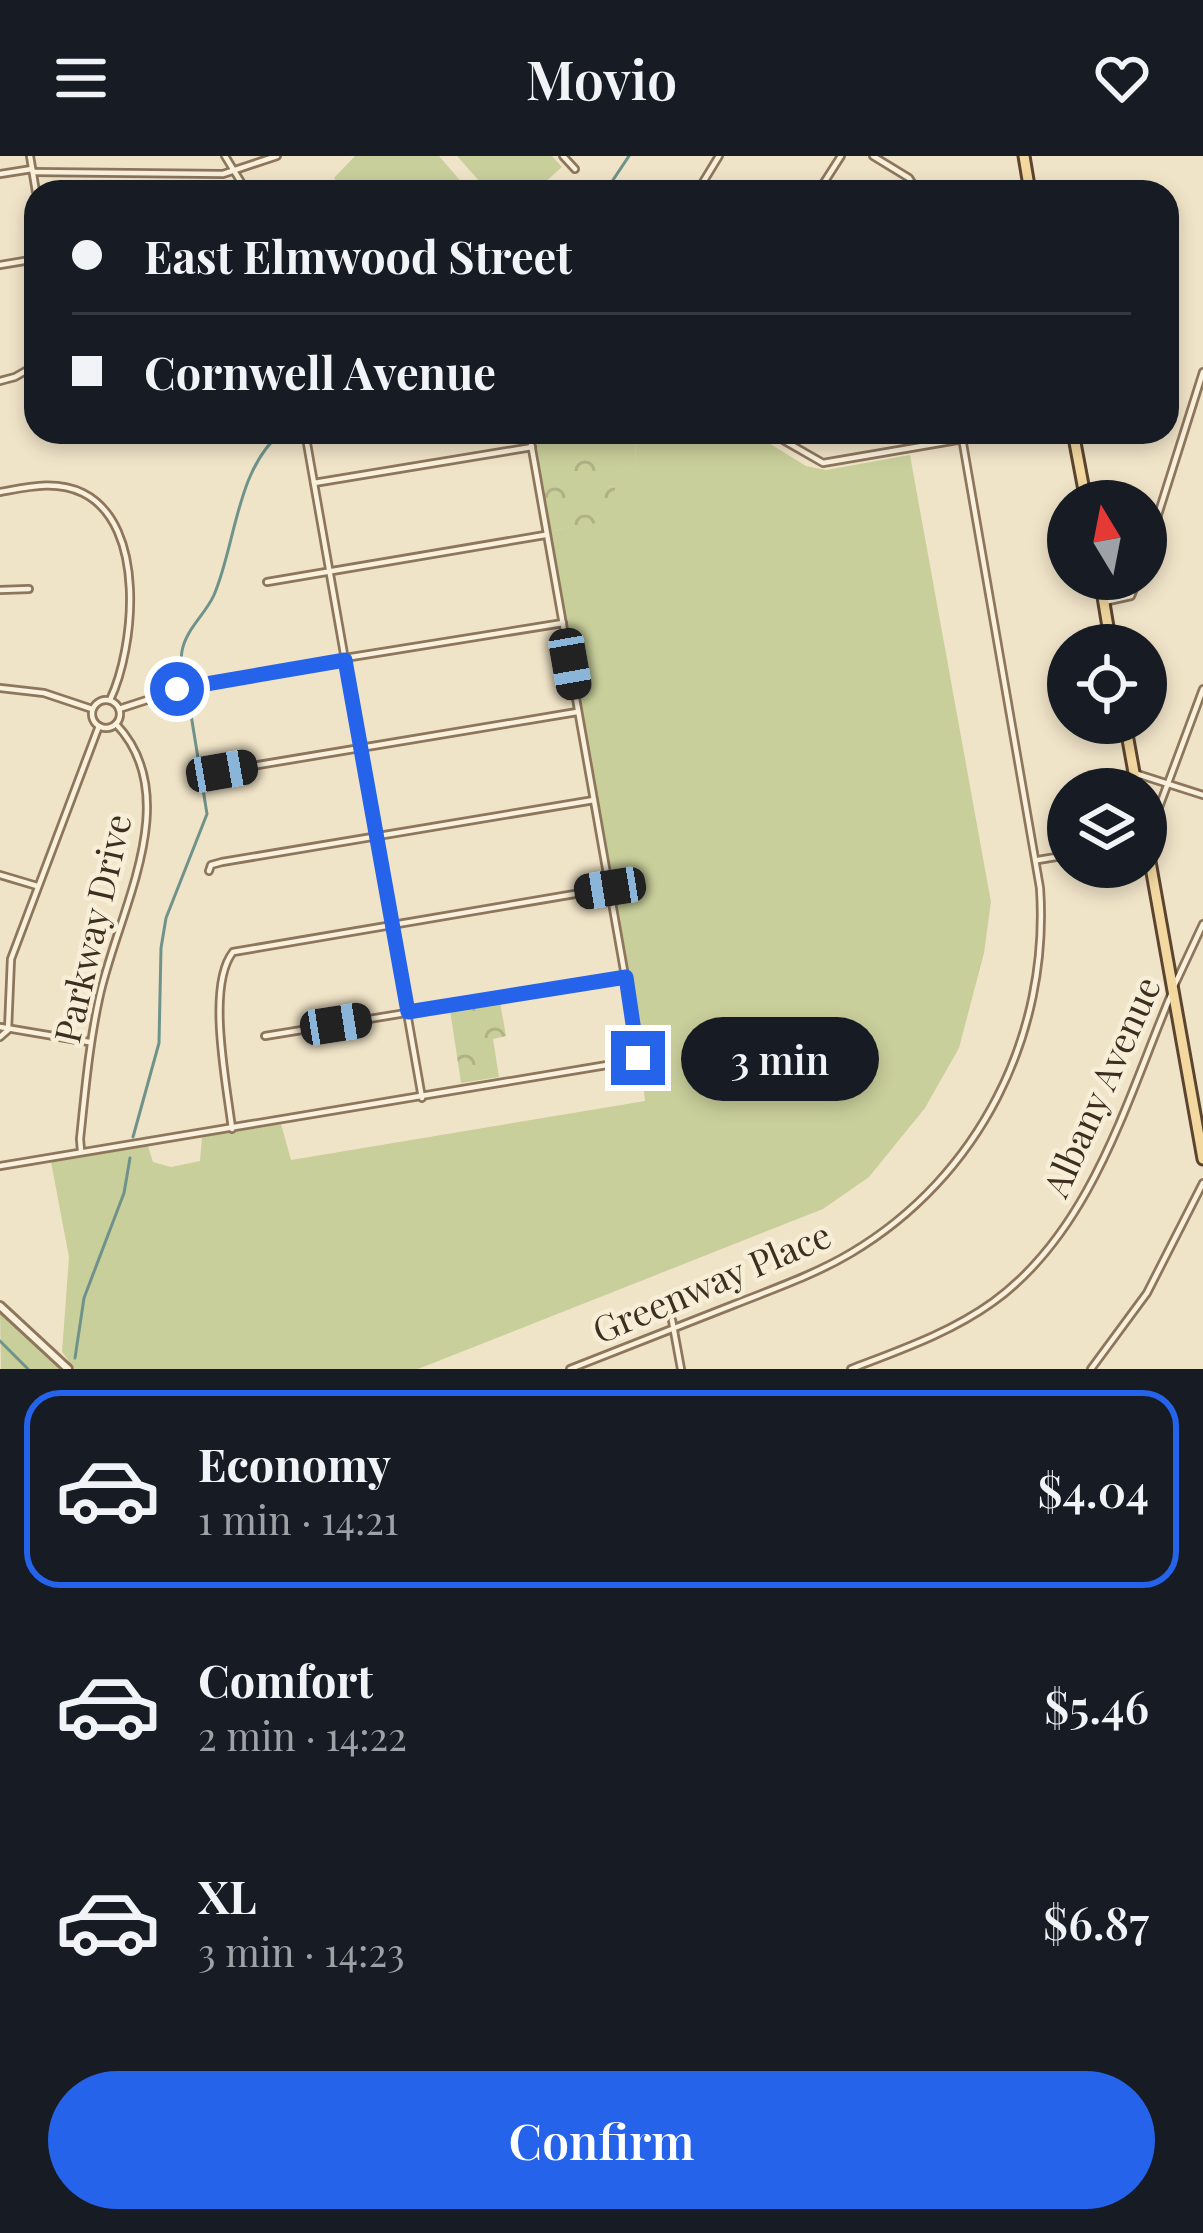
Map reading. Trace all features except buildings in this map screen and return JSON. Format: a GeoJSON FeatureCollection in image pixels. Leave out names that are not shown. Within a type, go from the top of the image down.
{"type":"FeatureCollection","features":[{"type":"Feature","properties":{"kind":"main road"},"geometry":{"type":"LineString","coordinates":[[1075,444],[1082,480]]}},
{"type":"Feature","properties":{"kind":"main road"},"geometry":{"type":"LineString","coordinates":[[1104,602],[1108,624]]}},
{"type":"Feature","properties":{"kind":"main road"},"geometry":{"type":"LineString","coordinates":[[1155,888],[1203,1159]]}},
{"type":"Feature","properties":{"kind":"street"},"geometry":{"type":"LineString","coordinates":[[30,156],[34,180]]}},
{"type":"Feature","properties":{"kind":"street"},"geometry":{"type":"LineString","coordinates":[[225,156],[240,180]]}},
{"type":"Feature","properties":{"kind":"street"},"geometry":{"type":"LineString","coordinates":[[0,174],[234,171],[277,156]]}},
{"type":"Feature","properties":{"kind":"street"},"geometry":{"type":"LineString","coordinates":[[563,156],[575,169]]}},
{"type":"Feature","properties":{"kind":"street"},"geometry":{"type":"LineString","coordinates":[[873,156],[910,180]]}},
{"type":"Feature","properties":{"kind":"street"},"geometry":{"type":"LineString","coordinates":[[1167,486],[1203,372]]}},
{"type":"Feature","properties":{"kind":"street"},"geometry":{"type":"LineString","coordinates":[[306,444],[422,1098]]}},
{"type":"Feature","properties":{"kind":"street"},"geometry":{"type":"LineString","coordinates":[[0,1166],[634,1061],[638,1052],[626,977],[531,444]]}},
{"type":"Feature","properties":{"kind":"street"},"geometry":{"type":"LineString","coordinates":[[787,444],[829,463],[923,444]]}},
{"type":"Feature","properties":{"kind":"street","name":"Greenway Place"},"geometry":{"type":"LineString","coordinates":[[570,1369],[848,1255],[905,1214],[960,1156],[1004,1086],[1030,1013],[1041,929],[1037,860],[963,444]]}},
{"type":"Feature","properties":{"kind":"street"},"geometry":{"type":"LineString","coordinates":[[314,483],[532,447]]}},
{"type":"Feature","properties":{"kind":"street"},"geometry":{"type":"LineString","coordinates":[[0,492],[56,485],[80,492],[100,505],[120,536],[129,588],[128,639],[110,700]]}},
{"type":"Feature","properties":{"kind":"street"},"geometry":{"type":"LineString","coordinates":[[267,582],[546,535]]}},
{"type":"Feature","properties":{"kind":"street"},"geometry":{"type":"LineString","coordinates":[[0,590],[29,589]]}},
{"type":"Feature","properties":{"kind":"street"},"geometry":{"type":"LineString","coordinates":[[1104,602],[1113,600]]}},
{"type":"Feature","properties":{"kind":"street"},"geometry":{"type":"LineString","coordinates":[[119,710],[190,686],[562,622]]}},
{"type":"Feature","properties":{"kind":"street"},"geometry":{"type":"LineString","coordinates":[[0,688],[44,693],[92,709]]}},
{"type":"Feature","properties":{"kind":"street"},"geometry":{"type":"LineString","coordinates":[[1203,689],[1168,782],[1203,795]]}},
{"type":"Feature","properties":{"kind":"street"},"geometry":{"type":"LineString","coordinates":[[92,709],[110,700],[119,710]]}},
{"type":"Feature","properties":{"kind":"street"},"geometry":{"type":"LineString","coordinates":[[92,709],[99,726]]}},
{"type":"Feature","properties":{"kind":"street"},"geometry":{"type":"LineString","coordinates":[[99,726],[116,724],[119,710]]}},
{"type":"Feature","properties":{"kind":"street"},"geometry":{"type":"LineString","coordinates":[[222,771],[578,712]]}},
{"type":"Feature","properties":{"kind":"street","name":"Parkway Drive"},"geometry":{"type":"LineString","coordinates":[[82,1153],[91,1042],[146,817],[140,759],[116,724]]}},
{"type":"Feature","properties":{"kind":"street"},"geometry":{"type":"LineString","coordinates":[[8,1030],[9,966],[99,726]]}},
{"type":"Feature","properties":{"kind":"street"},"geometry":{"type":"LineString","coordinates":[[208,871],[222,862],[594,800]]}},
{"type":"Feature","properties":{"kind":"street"},"geometry":{"type":"LineString","coordinates":[[1037,860],[1047,858]]}},
{"type":"Feature","properties":{"kind":"street"},"geometry":{"type":"LineString","coordinates":[[0,875],[37,886]]}},
{"type":"Feature","properties":{"kind":"street"},"geometry":{"type":"LineString","coordinates":[[232,1129],[220,1010],[230,954],[610,888]]}},
{"type":"Feature","properties":{"kind":"street","name":"Albany Avenue"},"geometry":{"type":"LineString","coordinates":[[851,1369],[965,1320],[1006,1292],[1052,1245],[1084,1196],[1203,924]]}},
{"type":"Feature","properties":{"kind":"street"},"geometry":{"type":"LineString","coordinates":[[265,1036],[626,977]]}},
{"type":"Feature","properties":{"kind":"street"},"geometry":{"type":"LineString","coordinates":[[0,1027],[91,1042]]}},
{"type":"Feature","properties":{"kind":"street"},"geometry":{"type":"LineString","coordinates":[[0,1036],[8,1030]]}},
{"type":"Feature","properties":{"kind":"street"},"geometry":{"type":"LineString","coordinates":[[1091,1369],[1147,1293],[1203,1183]]}},
{"type":"Feature","properties":{"kind":"street"},"geometry":{"type":"LineString","coordinates":[[0,1306],[68,1369]]}},
{"type":"Feature","properties":{"kind":"street"},"geometry":{"type":"LineString","coordinates":[[673,1324],[681,1369]]}},
{"type":"Feature","properties":{"kind":"green space"},"geometry":{"type":"Polygon","coordinates":[[[355,156],[439,156],[460,180],[336,180],[355,156]]]}},
{"type":"Feature","properties":{"kind":"green space"},"geometry":{"type":"Polygon","coordinates":[[[457,156],[552,156],[562,167],[547,180],[478,180],[457,156]]]}},
{"type":"Feature","properties":{"kind":"green space"},"geometry":{"type":"Polygon","coordinates":[[[531,444],[636,444],[635,463],[607,479],[607,486],[615,487],[615,520],[548,531],[531,444]]]}},
{"type":"Feature","properties":{"kind":"green space"},"geometry":{"type":"Polygon","coordinates":[[[636,444],[770,444],[806,466],[826,470],[910,455],[991,902],[984,953],[959,1048],[925,1108],[869,1177],[823,1209],[418,1369],[75,1369],[62,1352],[69,1257],[51,1162],[148,1146],[153,1162],[171,1167],[200,1161],[202,1137],[281,1124],[291,1160],[645,1101],[636,1019],[548,531],[615,519],[615,487],[607,486],[607,478],[635,463],[636,444]]]}},
{"type":"Feature","properties":{"kind":"green space"},"geometry":{"type":"Polygon","coordinates":[[[500,1002],[506,1036],[493,1039],[499,1077],[461,1083],[450,1010],[500,1002]]]}},
{"type":"Feature","properties":{"kind":"green space"},"geometry":{"type":"Polygon","coordinates":[[[0,1313],[61,1369],[1,1369],[0,1313]]]}},
{"type":"Feature","properties":{"kind":"waterway"},"geometry":{"type":"LineString","coordinates":[[613,180],[629,156]]}},
{"type":"Feature","properties":{"kind":"waterway"},"geometry":{"type":"LineString","coordinates":[[185,679],[184,643],[214,595],[246,486],[271,444]]}},
{"type":"Feature","properties":{"kind":"waterway"},"geometry":{"type":"LineString","coordinates":[[133,1137],[159,1043],[166,918],[207,814],[188,696]]}},
{"type":"Feature","properties":{"kind":"waterway"},"geometry":{"type":"LineString","coordinates":[[75,1358],[84,1298],[124,1193],[130,1158]]}},
{"type":"Feature","properties":{"kind":"waterway"},"geometry":{"type":"LineString","coordinates":[[0,1341],[28,1369]]}},
{"type":"Feature","properties":{"kind":"route"},"geometry":{"type":"LineString","coordinates":[[177,689],[345,660],[408,1012],[626,977],[638,1058]]}}]}
